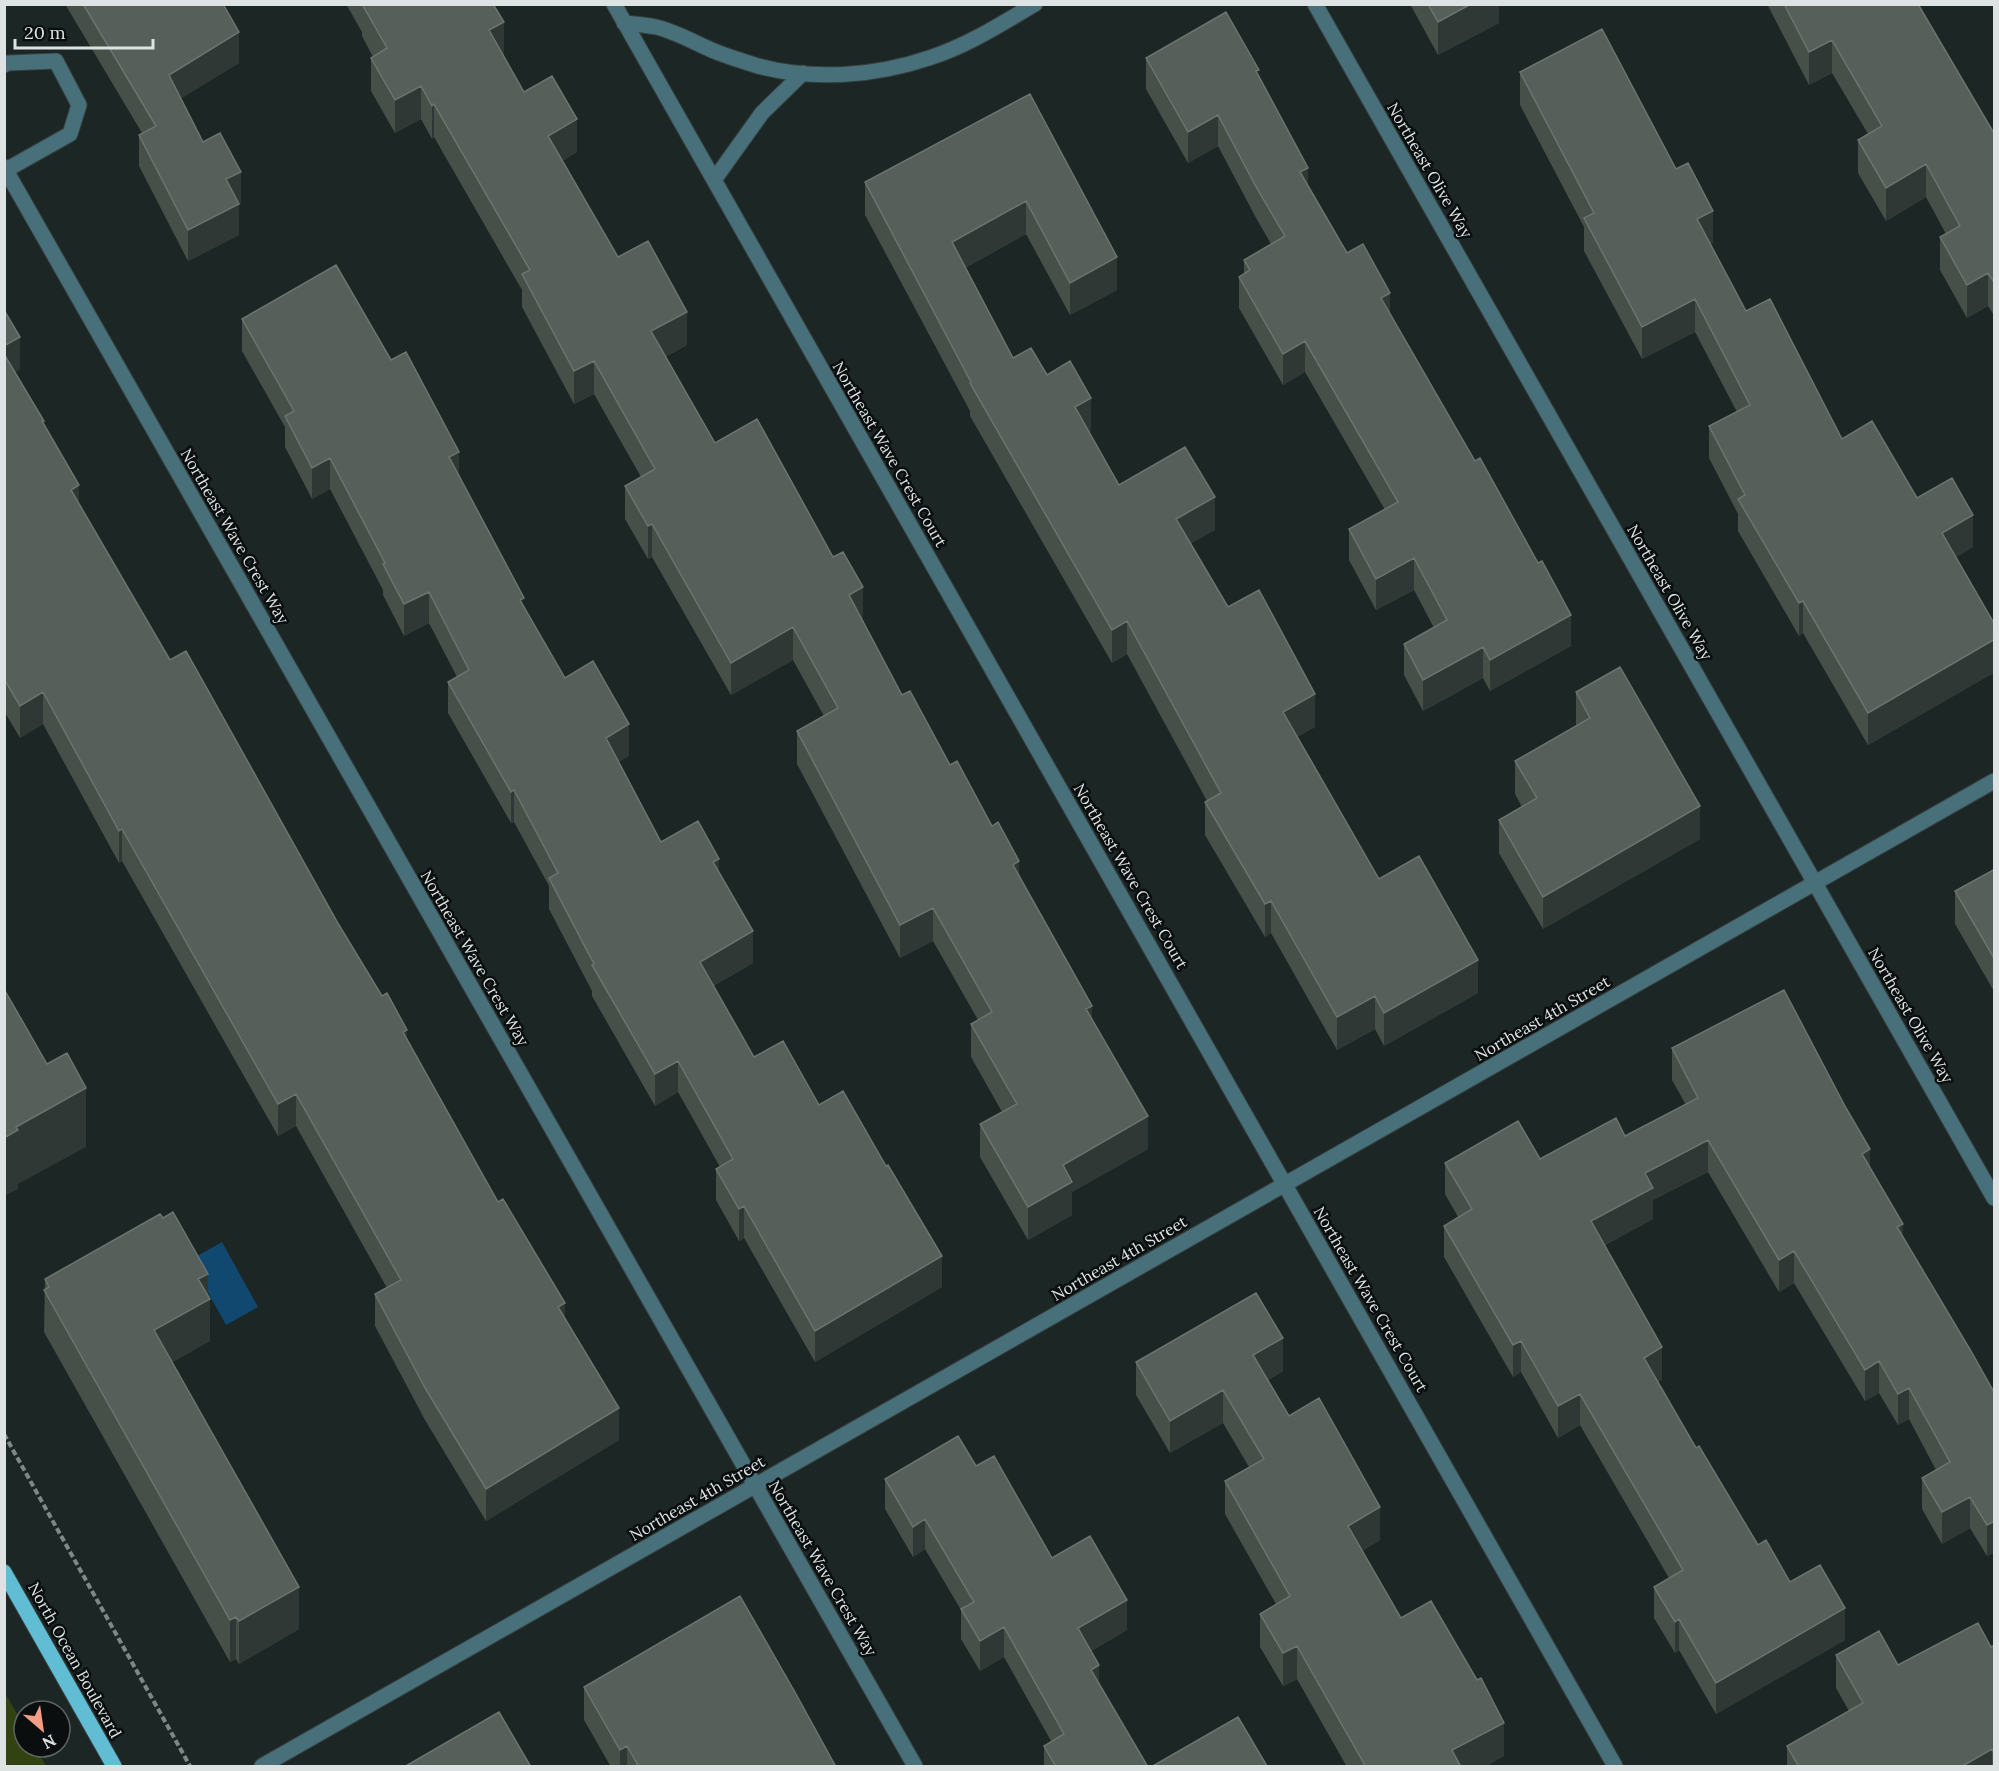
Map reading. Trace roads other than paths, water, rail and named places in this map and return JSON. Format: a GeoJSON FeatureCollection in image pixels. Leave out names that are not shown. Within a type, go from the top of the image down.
{"type":"FeatureCollection","features":[{"type":"Feature","properties":{"kind":"main road","name":"North Ocean Boulevard"},"geometry":{"type":"LineString","coordinates":[[4,1572],[114,1767]]}},
{"type":"Feature","properties":{"kind":"street","name":"Northeast Wave Crest Court"},"geometry":{"type":"LineString","coordinates":[[614,4],[1616,1767]]}},
{"type":"Feature","properties":{"kind":"street"},"geometry":{"type":"LineString","coordinates":[[624,23],[656,27],[720,53],[761,66],[803,74],[846,74],[888,69],[930,58],[981,35],[1035,4]]}},
{"type":"Feature","properties":{"kind":"street","name":"Northeast Olive Way"},"geometry":{"type":"LineString","coordinates":[[1315,4],[1995,1198]]}},
{"type":"Feature","properties":{"kind":"street"},"geometry":{"type":"LineString","coordinates":[[4,65],[56,61],[79,105],[70,134],[5,169]]}},
{"type":"Feature","properties":{"kind":"street"},"geometry":{"type":"LineString","coordinates":[[714,180],[762,113],[803,74]]}},
{"type":"Feature","properties":{"kind":"street","name":"Northeast Wave Crest Way"},"geometry":{"type":"LineString","coordinates":[[5,169],[915,1767]]}},
{"type":"Feature","properties":{"kind":"street","name":"Northeast 4th Street"},"geometry":{"type":"LineString","coordinates":[[262,1767],[1995,781]]}},
{"type":"Feature","properties":{"kind":"water"},"geometry":{"type":"Polygon","coordinates":[[[222,1242],[258,1307],[226,1325],[190,1260],[222,1242]]]}}]}
